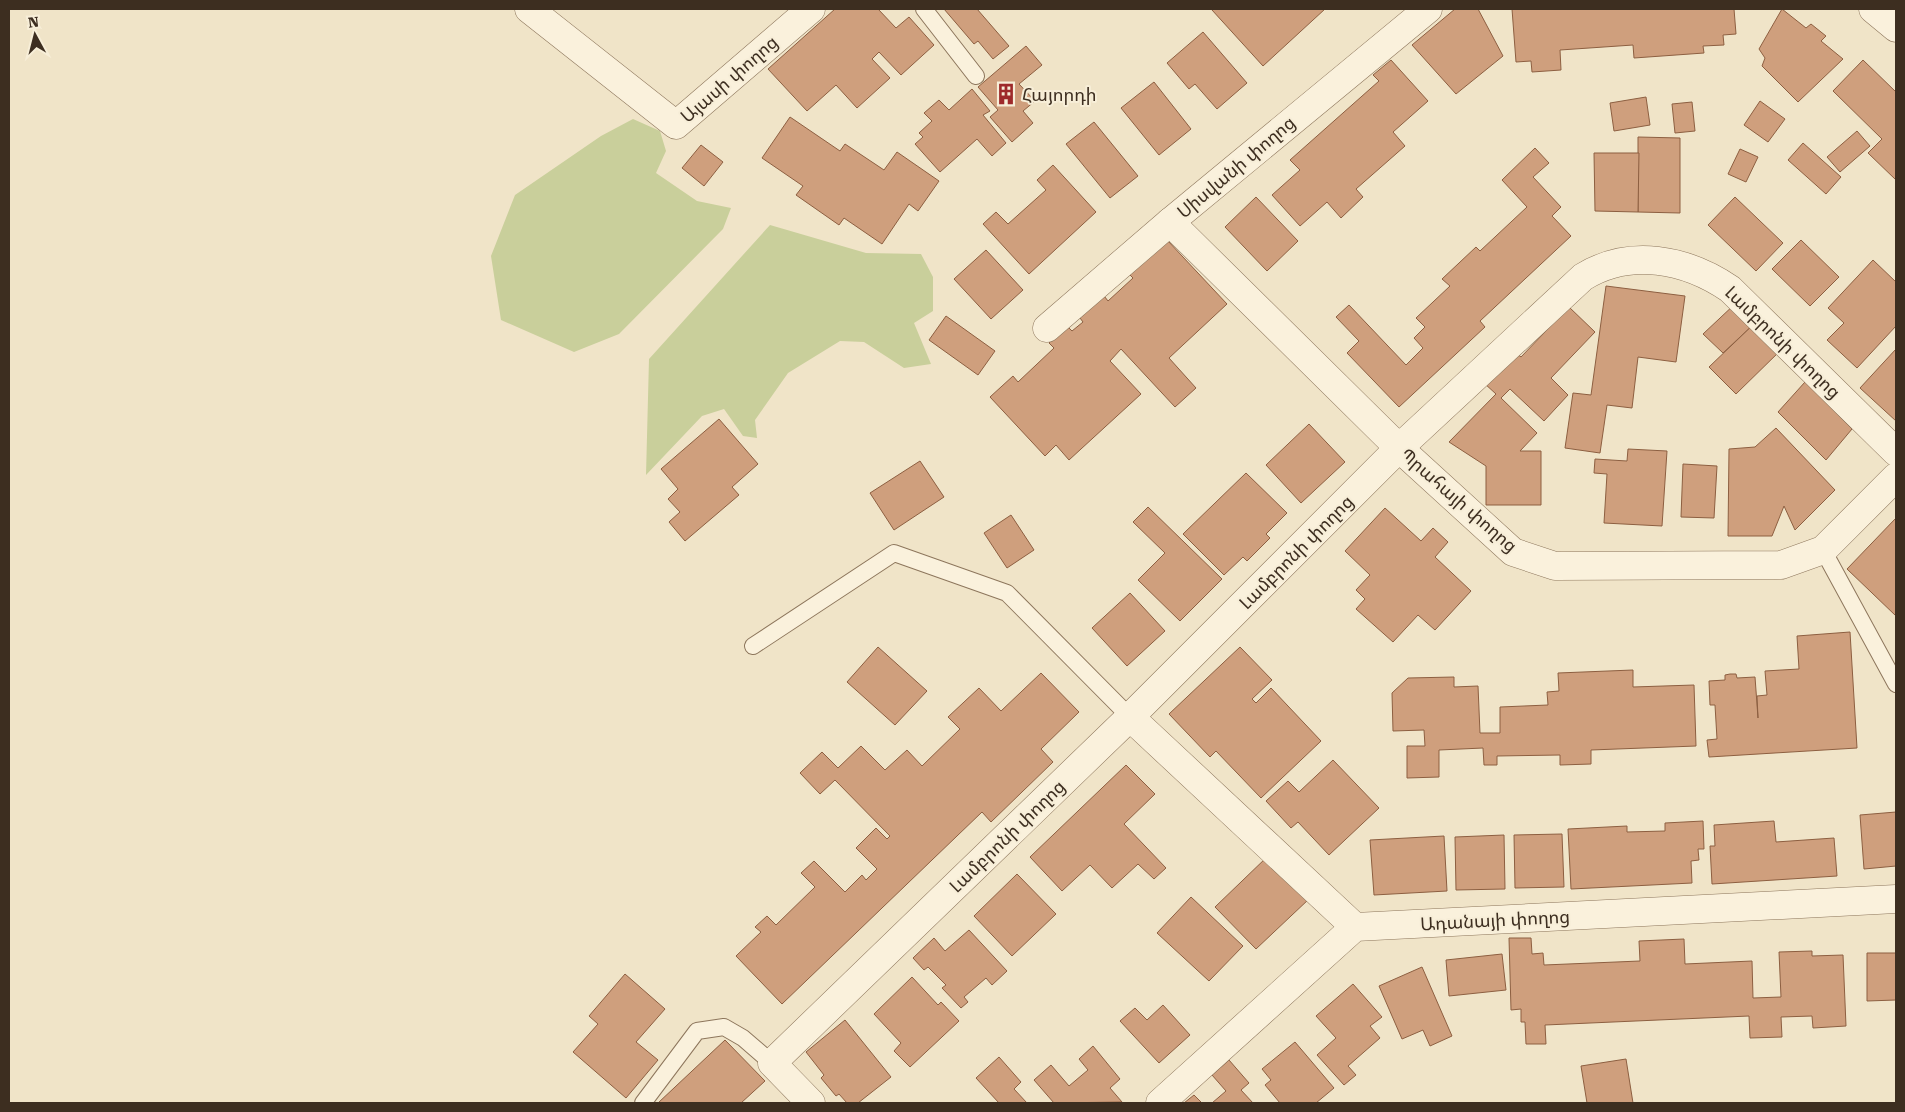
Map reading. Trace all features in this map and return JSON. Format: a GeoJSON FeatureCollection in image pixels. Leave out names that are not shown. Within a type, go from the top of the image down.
{"type":"FeatureCollection","features":[{"type":"Feature","properties":{"kind":"street","name":"Այասի փողոց"},"geometry":{"type":"LineString","coordinates":[[529,9],[676,125],[810,9]]}},
{"type":"Feature","properties":{"kind":"street","name":"Սիսվանի փողոց"},"geometry":{"type":"LineString","coordinates":[[1046,328],[1170,222],[1428,9]]}},
{"type":"Feature","properties":{"kind":"street","name":"Պրահայի փողոց"},"geometry":{"type":"LineString","coordinates":[[1170,222],[1399,448],[1513,552],[1554,566],[1781,564],[1823,550],[1896,477]]}},
{"type":"Feature","properties":{"kind":"street","name":"Լամբրոնի փողոց"},"geometry":{"type":"LineString","coordinates":[[772,1063],[1130,718],[1399,448],[1583,276],[1613,262],[1636,260],[1663,262],[1705,273],[1730,289],[1896,452]]}},
{"type":"Feature","properties":{"kind":"street"},"geometry":{"type":"LineString","coordinates":[[1130,718],[1355,927],[1160,1103]]}},
{"type":"Feature","properties":{"kind":"street","name":"Ադանայի փողոց"},"geometry":{"type":"LineString","coordinates":[[1355,927],[1896,899]]}},
{"type":"Feature","properties":{"kind":"street"},"geometry":{"type":"LineString","coordinates":[[772,1063],[811,1103]]}},
{"type":"Feature","properties":{"kind":"lane"},"geometry":{"type":"LineString","coordinates":[[924,9],[976,76]]}},
{"type":"Feature","properties":{"kind":"lane"},"geometry":{"type":"LineString","coordinates":[[1823,550],[1896,684]]}},
{"type":"Feature","properties":{"kind":"lane"},"geometry":{"type":"LineString","coordinates":[[753,646],[894,553],[1007,593],[1130,718]]}},
{"type":"Feature","properties":{"kind":"lane"},"geometry":{"type":"LineString","coordinates":[[642,1103],[697,1031],[724,1027],[743,1038],[772,1063]]}},
{"type":"Feature","properties":{"kind":"green space"},"geometry":{"type":"Polygon","coordinates":[[[633,119],[660,131],[666,151],[656,173],[697,201],[731,208],[723,229],[619,334],[574,352],[501,320],[491,256],[515,195],[601,136],[633,119]]]}},
{"type":"Feature","properties":{"kind":"green space"},"geometry":{"type":"Polygon","coordinates":[[[770,225],[866,253],[921,254],[933,277],[933,311],[914,323],[931,364],[904,368],[864,342],[840,341],[788,373],[755,420],[757,438],[743,436],[724,409],[702,416],[646,475],[649,359],[770,225]]]}},
{"type":"Feature","properties":{"kind":"building"},"geometry":{"type":"Polygon","coordinates":[[[835,9],[878,9],[896,28],[909,17],[934,45],[901,75],[879,52],[872,59],[890,78],[857,108],[836,85],[807,111],[768,69],[835,9]]]}},
{"type":"Feature","properties":{"kind":"building"},"geometry":{"type":"Polygon","coordinates":[[[944,9],[977,9],[1009,46],[993,59],[978,41],[974,44],[944,9]]]}},
{"type":"Feature","properties":{"kind":"building"},"geometry":{"type":"Polygon","coordinates":[[[1213,9],[1325,9],[1263,66],[1213,9]]]}},
{"type":"Feature","properties":{"kind":"building"},"geometry":{"type":"Polygon","coordinates":[[[1455,9],[1478,9],[1503,56],[1456,94],[1412,45],[1455,9]]]}},
{"type":"Feature","properties":{"kind":"building"},"geometry":{"type":"Polygon","coordinates":[[[1512,9],[1734,9],[1736,34],[1723,35],[1724,45],[1703,46],[1704,53],[1634,58],[1633,45],[1560,50],[1561,70],[1532,72],[1531,61],[1516,62],[1512,9]]]}},
{"type":"Feature","properties":{"kind":"building"},"geometry":{"type":"Polygon","coordinates":[[[1782,9],[1806,28],[1811,24],[1826,36],[1821,41],[1843,59],[1798,102],[1762,66],[1765,58],[1759,49],[1782,9]]]}},
{"type":"Feature","properties":{"kind":"building"},"geometry":{"type":"Polygon","coordinates":[[[1203,32],[1247,83],[1217,109],[1195,84],[1189,89],[1167,63],[1203,32]]]}},
{"type":"Feature","properties":{"kind":"building","name":"Հայորդի"},"geometry":{"type":"Polygon","coordinates":[[[1026,46],[1042,65],[1019,84],[1035,101],[1023,111],[1033,123],[1012,142],[990,117],[998,110],[978,87],[1026,46]]]}},
{"type":"Feature","properties":{"kind":"building"},"geometry":{"type":"Polygon","coordinates":[[[1391,60],[1428,101],[1393,132],[1405,146],[1356,189],[1363,197],[1341,218],[1327,202],[1300,226],[1272,195],[1300,170],[1290,160],[1379,81],[1373,75],[1391,60]]]}},
{"type":"Feature","properties":{"kind":"building"},"geometry":{"type":"Polygon","coordinates":[[[1863,60],[1896,92],[1896,180],[1868,153],[1882,139],[1833,91],[1863,60]]]}},
{"type":"Feature","properties":{"kind":"building"},"geometry":{"type":"Polygon","coordinates":[[[1154,82],[1191,129],[1159,155],[1121,108],[1154,82]]]}},
{"type":"Feature","properties":{"kind":"building"},"geometry":{"type":"Polygon","coordinates":[[[972,89],[990,111],[983,115],[1006,143],[992,156],[977,139],[940,172],[915,144],[923,137],[919,133],[932,121],[924,113],[939,100],[949,110],[972,89]]]}},
{"type":"Feature","properties":{"kind":"building"},"geometry":{"type":"Polygon","coordinates":[[[1646,97],[1650,125],[1614,131],[1610,103],[1646,97]]]}},
{"type":"Feature","properties":{"kind":"building"},"geometry":{"type":"Polygon","coordinates":[[[1760,101],[1785,119],[1768,142],[1744,125],[1760,101]]]}},
{"type":"Feature","properties":{"kind":"building"},"geometry":{"type":"Polygon","coordinates":[[[1692,102],[1695,131],[1675,133],[1672,104],[1692,102]]]}},
{"type":"Feature","properties":{"kind":"building"},"geometry":{"type":"Polygon","coordinates":[[[790,117],[840,151],[845,144],[884,170],[897,152],[939,181],[918,211],[909,204],[882,244],[844,218],[839,225],[796,195],[803,186],[762,158],[790,117]]]}},
{"type":"Feature","properties":{"kind":"building"},"geometry":{"type":"Polygon","coordinates":[[[1094,122],[1138,176],[1110,198],[1066,144],[1094,122]]]}},
{"type":"Feature","properties":{"kind":"building"},"geometry":{"type":"Polygon","coordinates":[[[1857,131],[1870,146],[1840,172],[1827,157],[1857,131]]]}},
{"type":"Feature","properties":{"kind":"building"},"geometry":{"type":"Polygon","coordinates":[[[1638,137],[1680,138],[1680,213],[1638,212],[1638,137]]]}},
{"type":"Feature","properties":{"kind":"building"},"geometry":{"type":"Polygon","coordinates":[[[1803,143],[1841,177],[1826,194],[1788,160],[1803,143]]]}},
{"type":"Feature","properties":{"kind":"building"},"geometry":{"type":"Polygon","coordinates":[[[701,145],[723,162],[704,186],[682,168],[701,145]]]}},
{"type":"Feature","properties":{"kind":"building"},"geometry":{"type":"Polygon","coordinates":[[[1535,148],[1549,163],[1533,177],[1561,207],[1552,216],[1571,236],[1480,321],[1485,327],[1399,407],[1347,353],[1359,341],[1336,317],[1349,305],[1406,365],[1423,348],[1414,338],[1425,327],[1416,318],[1450,286],[1442,279],[1476,247],[1480,251],[1527,207],[1502,180],[1535,148]]]}},
{"type":"Feature","properties":{"kind":"building"},"geometry":{"type":"Polygon","coordinates":[[[1740,149],[1758,157],[1746,182],[1728,174],[1740,149]]]}},
{"type":"Feature","properties":{"kind":"building"},"geometry":{"type":"Polygon","coordinates":[[[1594,153],[1639,153],[1638,212],[1595,211],[1594,153]]]}},
{"type":"Feature","properties":{"kind":"building"},"geometry":{"type":"Polygon","coordinates":[[[1053,165],[1096,212],[1029,274],[983,224],[996,212],[1008,224],[1046,190],[1037,180],[1053,165]]]}},
{"type":"Feature","properties":{"kind":"building"},"geometry":{"type":"Polygon","coordinates":[[[1256,197],[1298,241],[1267,271],[1225,227],[1256,197]]]}},
{"type":"Feature","properties":{"kind":"building"},"geometry":{"type":"Polygon","coordinates":[[[1735,197],[1783,243],[1756,271],[1708,225],[1735,197]]]}},
{"type":"Feature","properties":{"kind":"building"},"geometry":{"type":"Polygon","coordinates":[[[1801,240],[1839,277],[1810,306],[1772,269],[1801,240]]]}},
{"type":"Feature","properties":{"kind":"building"},"geometry":{"type":"Polygon","coordinates":[[[1168,241],[1227,304],[1169,358],[1196,388],[1175,407],[1121,349],[1110,361],[1141,394],[1069,460],[1056,445],[1045,456],[990,397],[1013,376],[1018,382],[1054,348],[1049,343],[1067,326],[1072,331],[1083,322],[1077,314],[1101,292],[1108,301],[1133,278],[1125,270],[1168,241]]]}},
{"type":"Feature","properties":{"kind":"building"},"geometry":{"type":"Polygon","coordinates":[[[986,250],[1023,290],[991,319],[954,279],[986,250]]]}},
{"type":"Feature","properties":{"kind":"building"},"geometry":{"type":"Polygon","coordinates":[[[1873,260],[1896,282],[1896,326],[1857,368],[1827,340],[1844,323],[1828,308],[1873,260]]]}},
{"type":"Feature","properties":{"kind":"building"},"geometry":{"type":"Polygon","coordinates":[[[1606,286],[1685,296],[1676,362],[1638,357],[1632,408],[1607,405],[1600,453],[1565,448],[1573,393],[1591,395],[1606,286]]]}},
{"type":"Feature","properties":{"kind":"building"},"geometry":{"type":"Polygon","coordinates":[[[1736,303],[1756,322],[1723,353],[1703,334],[1736,303]]]}},
{"type":"Feature","properties":{"kind":"building"},"geometry":{"type":"Polygon","coordinates":[[[1569,307],[1595,332],[1551,378],[1568,395],[1544,421],[1510,389],[1501,398],[1537,433],[1520,451],[1541,451],[1541,505],[1486,505],[1486,466],[1449,442],[1496,394],[1484,383],[1515,352],[1521,357],[1569,307]]]}},
{"type":"Feature","properties":{"kind":"building"},"geometry":{"type":"Polygon","coordinates":[[[946,316],[995,351],[978,375],[929,340],[946,316]]]}},
{"type":"Feature","properties":{"kind":"building"},"geometry":{"type":"Polygon","coordinates":[[[1756,322],[1782,349],[1736,394],[1709,367],[1756,322]]]}},
{"type":"Feature","properties":{"kind":"building"},"geometry":{"type":"Polygon","coordinates":[[[1896,349],[1896,421],[1860,388],[1896,349]]]}},
{"type":"Feature","properties":{"kind":"building"},"geometry":{"type":"Polygon","coordinates":[[[1805,382],[1852,429],[1826,460],[1778,412],[1805,382]]]}},
{"type":"Feature","properties":{"kind":"building"},"geometry":{"type":"Polygon","coordinates":[[[719,419],[758,464],[732,487],[739,495],[685,541],[669,522],[680,512],[668,499],[678,489],[661,469],[719,419]]]}},
{"type":"Feature","properties":{"kind":"building"},"geometry":{"type":"Polygon","coordinates":[[[1309,424],[1345,462],[1301,503],[1266,465],[1309,424]]]}},
{"type":"Feature","properties":{"kind":"building"},"geometry":{"type":"Polygon","coordinates":[[[1776,428],[1835,490],[1795,530],[1784,506],[1772,536],[1728,536],[1729,449],[1755,447],[1776,428]]]}},
{"type":"Feature","properties":{"kind":"building"},"geometry":{"type":"Polygon","coordinates":[[[1628,449],[1667,451],[1662,526],[1604,523],[1607,474],[1594,473],[1595,459],[1627,461],[1628,449]]]}},
{"type":"Feature","properties":{"kind":"building"},"geometry":{"type":"Polygon","coordinates":[[[920,461],[944,497],[894,530],[870,493],[920,461]]]}},
{"type":"Feature","properties":{"kind":"building"},"geometry":{"type":"Polygon","coordinates":[[[1683,464],[1717,466],[1714,518],[1681,517],[1683,464]]]}},
{"type":"Feature","properties":{"kind":"building"},"geometry":{"type":"Polygon","coordinates":[[[1246,473],[1287,513],[1266,534],[1270,538],[1247,561],[1243,557],[1224,575],[1183,534],[1246,473]]]}},
{"type":"Feature","properties":{"kind":"building"},"geometry":{"type":"Polygon","coordinates":[[[1148,507],[1222,579],[1180,621],[1138,580],[1165,553],[1133,522],[1148,507]]]}},
{"type":"Feature","properties":{"kind":"building"},"geometry":{"type":"Polygon","coordinates":[[[1385,508],[1421,541],[1433,528],[1448,542],[1435,557],[1471,591],[1435,630],[1418,615],[1393,642],[1356,609],[1365,599],[1356,590],[1370,575],[1345,551],[1385,508]]]}},
{"type":"Feature","properties":{"kind":"building"},"geometry":{"type":"Polygon","coordinates":[[[1011,515],[1034,550],[1007,568],[984,533],[1011,515]]]}},
{"type":"Feature","properties":{"kind":"building"},"geometry":{"type":"Polygon","coordinates":[[[1896,518],[1896,616],[1847,569],[1896,518]]]}},
{"type":"Feature","properties":{"kind":"building"},"geometry":{"type":"Polygon","coordinates":[[[1130,593],[1165,631],[1127,666],[1092,628],[1130,593]]]}},
{"type":"Feature","properties":{"kind":"building"},"geometry":{"type":"Polygon","coordinates":[[[1850,632],[1857,748],[1709,757],[1707,740],[1717,739],[1715,705],[1710,705],[1709,681],[1725,680],[1725,675],[1730,674],[1736,674],[1737,678],[1755,677],[1758,718],[1757,696],[1767,695],[1765,671],[1799,669],[1797,636],[1850,632]]]}},
{"type":"Feature","properties":{"kind":"building"},"geometry":{"type":"Polygon","coordinates":[[[878,647],[927,691],[895,725],[847,682],[878,647]]]}},
{"type":"Feature","properties":{"kind":"building"},"geometry":{"type":"Polygon","coordinates":[[[1240,647],[1272,680],[1252,699],[1256,703],[1271,688],[1321,741],[1261,798],[1216,751],[1210,757],[1169,714],[1240,647]]]}},
{"type":"Feature","properties":{"kind":"building"},"geometry":{"type":"Polygon","coordinates":[[[1633,670],[1633,687],[1694,685],[1696,746],[1591,750],[1591,764],[1560,765],[1560,755],[1497,756],[1497,765],[1484,765],[1483,748],[1439,750],[1439,777],[1407,778],[1407,746],[1425,746],[1424,730],[1393,731],[1392,693],[1408,678],[1454,677],[1454,687],[1478,686],[1480,733],[1500,733],[1500,707],[1548,705],[1547,692],[1559,691],[1558,673],[1633,670]]]}},
{"type":"Feature","properties":{"kind":"building"},"geometry":{"type":"Polygon","coordinates":[[[1041,673],[1079,712],[1041,749],[1053,762],[991,822],[982,812],[782,1004],[736,956],[761,932],[755,927],[767,916],[776,925],[815,887],[801,873],[814,861],[845,892],[862,875],[866,880],[877,869],[856,848],[876,828],[887,839],[890,836],[835,780],[820,794],[800,773],[822,752],[838,768],[861,746],[885,770],[907,750],[922,766],[960,729],[948,717],[979,688],[1001,711],[1041,673]]]}},
{"type":"Feature","properties":{"kind":"building"},"geometry":{"type":"Polygon","coordinates":[[[1333,760],[1379,808],[1329,855],[1298,822],[1291,828],[1266,801],[1288,781],[1299,792],[1333,760]]]}},
{"type":"Feature","properties":{"kind":"building"},"geometry":{"type":"Polygon","coordinates":[[[1126,765],[1155,794],[1124,824],[1166,868],[1154,879],[1138,864],[1112,888],[1090,865],[1062,891],[1030,857],[1126,765]]]}},
{"type":"Feature","properties":{"kind":"building"},"geometry":{"type":"Polygon","coordinates":[[[1896,812],[1896,866],[1864,869],[1860,815],[1896,812]]]}},
{"type":"Feature","properties":{"kind":"building"},"geometry":{"type":"Polygon","coordinates":[[[1703,821],[1704,849],[1698,849],[1699,860],[1691,861],[1692,883],[1571,889],[1568,829],[1627,826],[1627,832],[1665,831],[1665,823],[1703,821]]]}},
{"type":"Feature","properties":{"kind":"building"},"geometry":{"type":"Polygon","coordinates":[[[1774,821],[1776,842],[1834,838],[1837,876],[1712,884],[1710,846],[1715,846],[1714,825],[1774,821]]]}},
{"type":"Feature","properties":{"kind":"building"},"geometry":{"type":"Polygon","coordinates":[[[1562,834],[1564,887],[1515,888],[1514,835],[1562,834]]]}},
{"type":"Feature","properties":{"kind":"building"},"geometry":{"type":"Polygon","coordinates":[[[1504,835],[1505,889],[1456,890],[1455,837],[1504,835]]]}},
{"type":"Feature","properties":{"kind":"building"},"geometry":{"type":"Polygon","coordinates":[[[1444,836],[1447,891],[1374,895],[1370,840],[1444,836]]]}},
{"type":"Feature","properties":{"kind":"building"},"geometry":{"type":"Polygon","coordinates":[[[1268,856],[1309,899],[1256,949],[1215,907],[1268,856]]]}},
{"type":"Feature","properties":{"kind":"building"},"geometry":{"type":"Polygon","coordinates":[[[1017,874],[1056,914],[1012,956],[974,916],[1017,874]]]}},
{"type":"Feature","properties":{"kind":"building"},"geometry":{"type":"Polygon","coordinates":[[[1191,897],[1243,946],[1209,981],[1157,933],[1191,897]]]}},
{"type":"Feature","properties":{"kind":"building"},"geometry":{"type":"Polygon","coordinates":[[[969,930],[1007,971],[992,985],[986,978],[964,997],[968,1002],[961,1008],[942,988],[946,985],[928,967],[924,970],[913,958],[934,938],[945,951],[969,930]]]}},
{"type":"Feature","properties":{"kind":"building"},"geometry":{"type":"Polygon","coordinates":[[[1509,938],[1531,938],[1532,954],[1543,953],[1544,965],[1640,961],[1639,941],[1684,939],[1685,964],[1752,961],[1753,998],[1781,997],[1779,952],[1812,951],[1812,956],[1843,955],[1846,1026],[1813,1028],[1812,1016],[1781,1017],[1782,1037],[1750,1038],[1749,1016],[1545,1025],[1546,1044],[1526,1044],[1525,1022],[1521,1022],[1521,1009],[1511,1010],[1509,938]]]}},
{"type":"Feature","properties":{"kind":"building"},"geometry":{"type":"Polygon","coordinates":[[[1867,953],[1896,953],[1896,1000],[1867,1001],[1867,953]]]}},
{"type":"Feature","properties":{"kind":"building"},"geometry":{"type":"Polygon","coordinates":[[[1502,954],[1506,990],[1449,996],[1446,960],[1502,954]]]}},
{"type":"Feature","properties":{"kind":"building"},"geometry":{"type":"Polygon","coordinates":[[[1422,967],[1452,1036],[1430,1046],[1423,1030],[1402,1039],[1379,986],[1422,967]]]}},
{"type":"Feature","properties":{"kind":"building"},"geometry":{"type":"Polygon","coordinates":[[[625,974],[665,1009],[636,1042],[658,1060],[626,1098],[573,1052],[598,1024],[589,1016],[625,974]]]}},
{"type":"Feature","properties":{"kind":"building"},"geometry":{"type":"Polygon","coordinates":[[[912,977],[938,1005],[941,1002],[959,1021],[910,1067],[894,1051],[901,1043],[874,1014],[912,977]]]}},
{"type":"Feature","properties":{"kind":"building"},"geometry":{"type":"Polygon","coordinates":[[[1353,984],[1382,1017],[1370,1026],[1380,1038],[1348,1066],[1356,1075],[1344,1085],[1317,1055],[1336,1038],[1316,1016],[1353,984]]]}},
{"type":"Feature","properties":{"kind":"building"},"geometry":{"type":"Polygon","coordinates":[[[1163,1005],[1190,1035],[1159,1063],[1120,1021],[1135,1008],[1147,1020],[1163,1005]]]}},
{"type":"Feature","properties":{"kind":"building"},"geometry":{"type":"Polygon","coordinates":[[[845,1020],[891,1077],[858,1103],[847,1103],[839,1094],[836,1096],[821,1078],[824,1075],[806,1052],[845,1020]]]}},
{"type":"Feature","properties":{"kind":"building"},"geometry":{"type":"Polygon","coordinates":[[[725,1040],[765,1081],[741,1103],[658,1103],[725,1040]]]}},
{"type":"Feature","properties":{"kind":"building"},"geometry":{"type":"Polygon","coordinates":[[[1295,1042],[1334,1088],[1316,1103],[1280,1103],[1265,1085],[1271,1080],[1262,1069],[1295,1042]]]}},
{"type":"Feature","properties":{"kind":"building"},"geometry":{"type":"Polygon","coordinates":[[[1093,1046],[1120,1079],[1110,1088],[1122,1102],[1054,1103],[1034,1080],[1051,1065],[1069,1086],[1088,1070],[1079,1059],[1093,1046]]]}},
{"type":"Feature","properties":{"kind":"building"},"geometry":{"type":"Polygon","coordinates":[[[999,1057],[1021,1082],[1014,1089],[1027,1103],[999,1103],[976,1078],[999,1057]]]}},
{"type":"Feature","properties":{"kind":"building"},"geometry":{"type":"Polygon","coordinates":[[[1626,1059],[1633,1103],[1587,1103],[1581,1066],[1626,1059]]]}},
{"type":"Feature","properties":{"kind":"building"},"geometry":{"type":"Polygon","coordinates":[[[1229,1060],[1249,1083],[1241,1090],[1253,1103],[1212,1103],[1226,1091],[1212,1075],[1229,1060]]]}},
{"type":"Feature","properties":{"kind":"building"},"geometry":{"type":"Polygon","coordinates":[[[1194,1095],[1202,1103],[1184,1103],[1194,1095]]]}},
{"type":"Feature","properties":{"kind":"place","name":"Հայորդի"},"geometry":{"type":"Point","coordinates":[1006,94]}}]}
